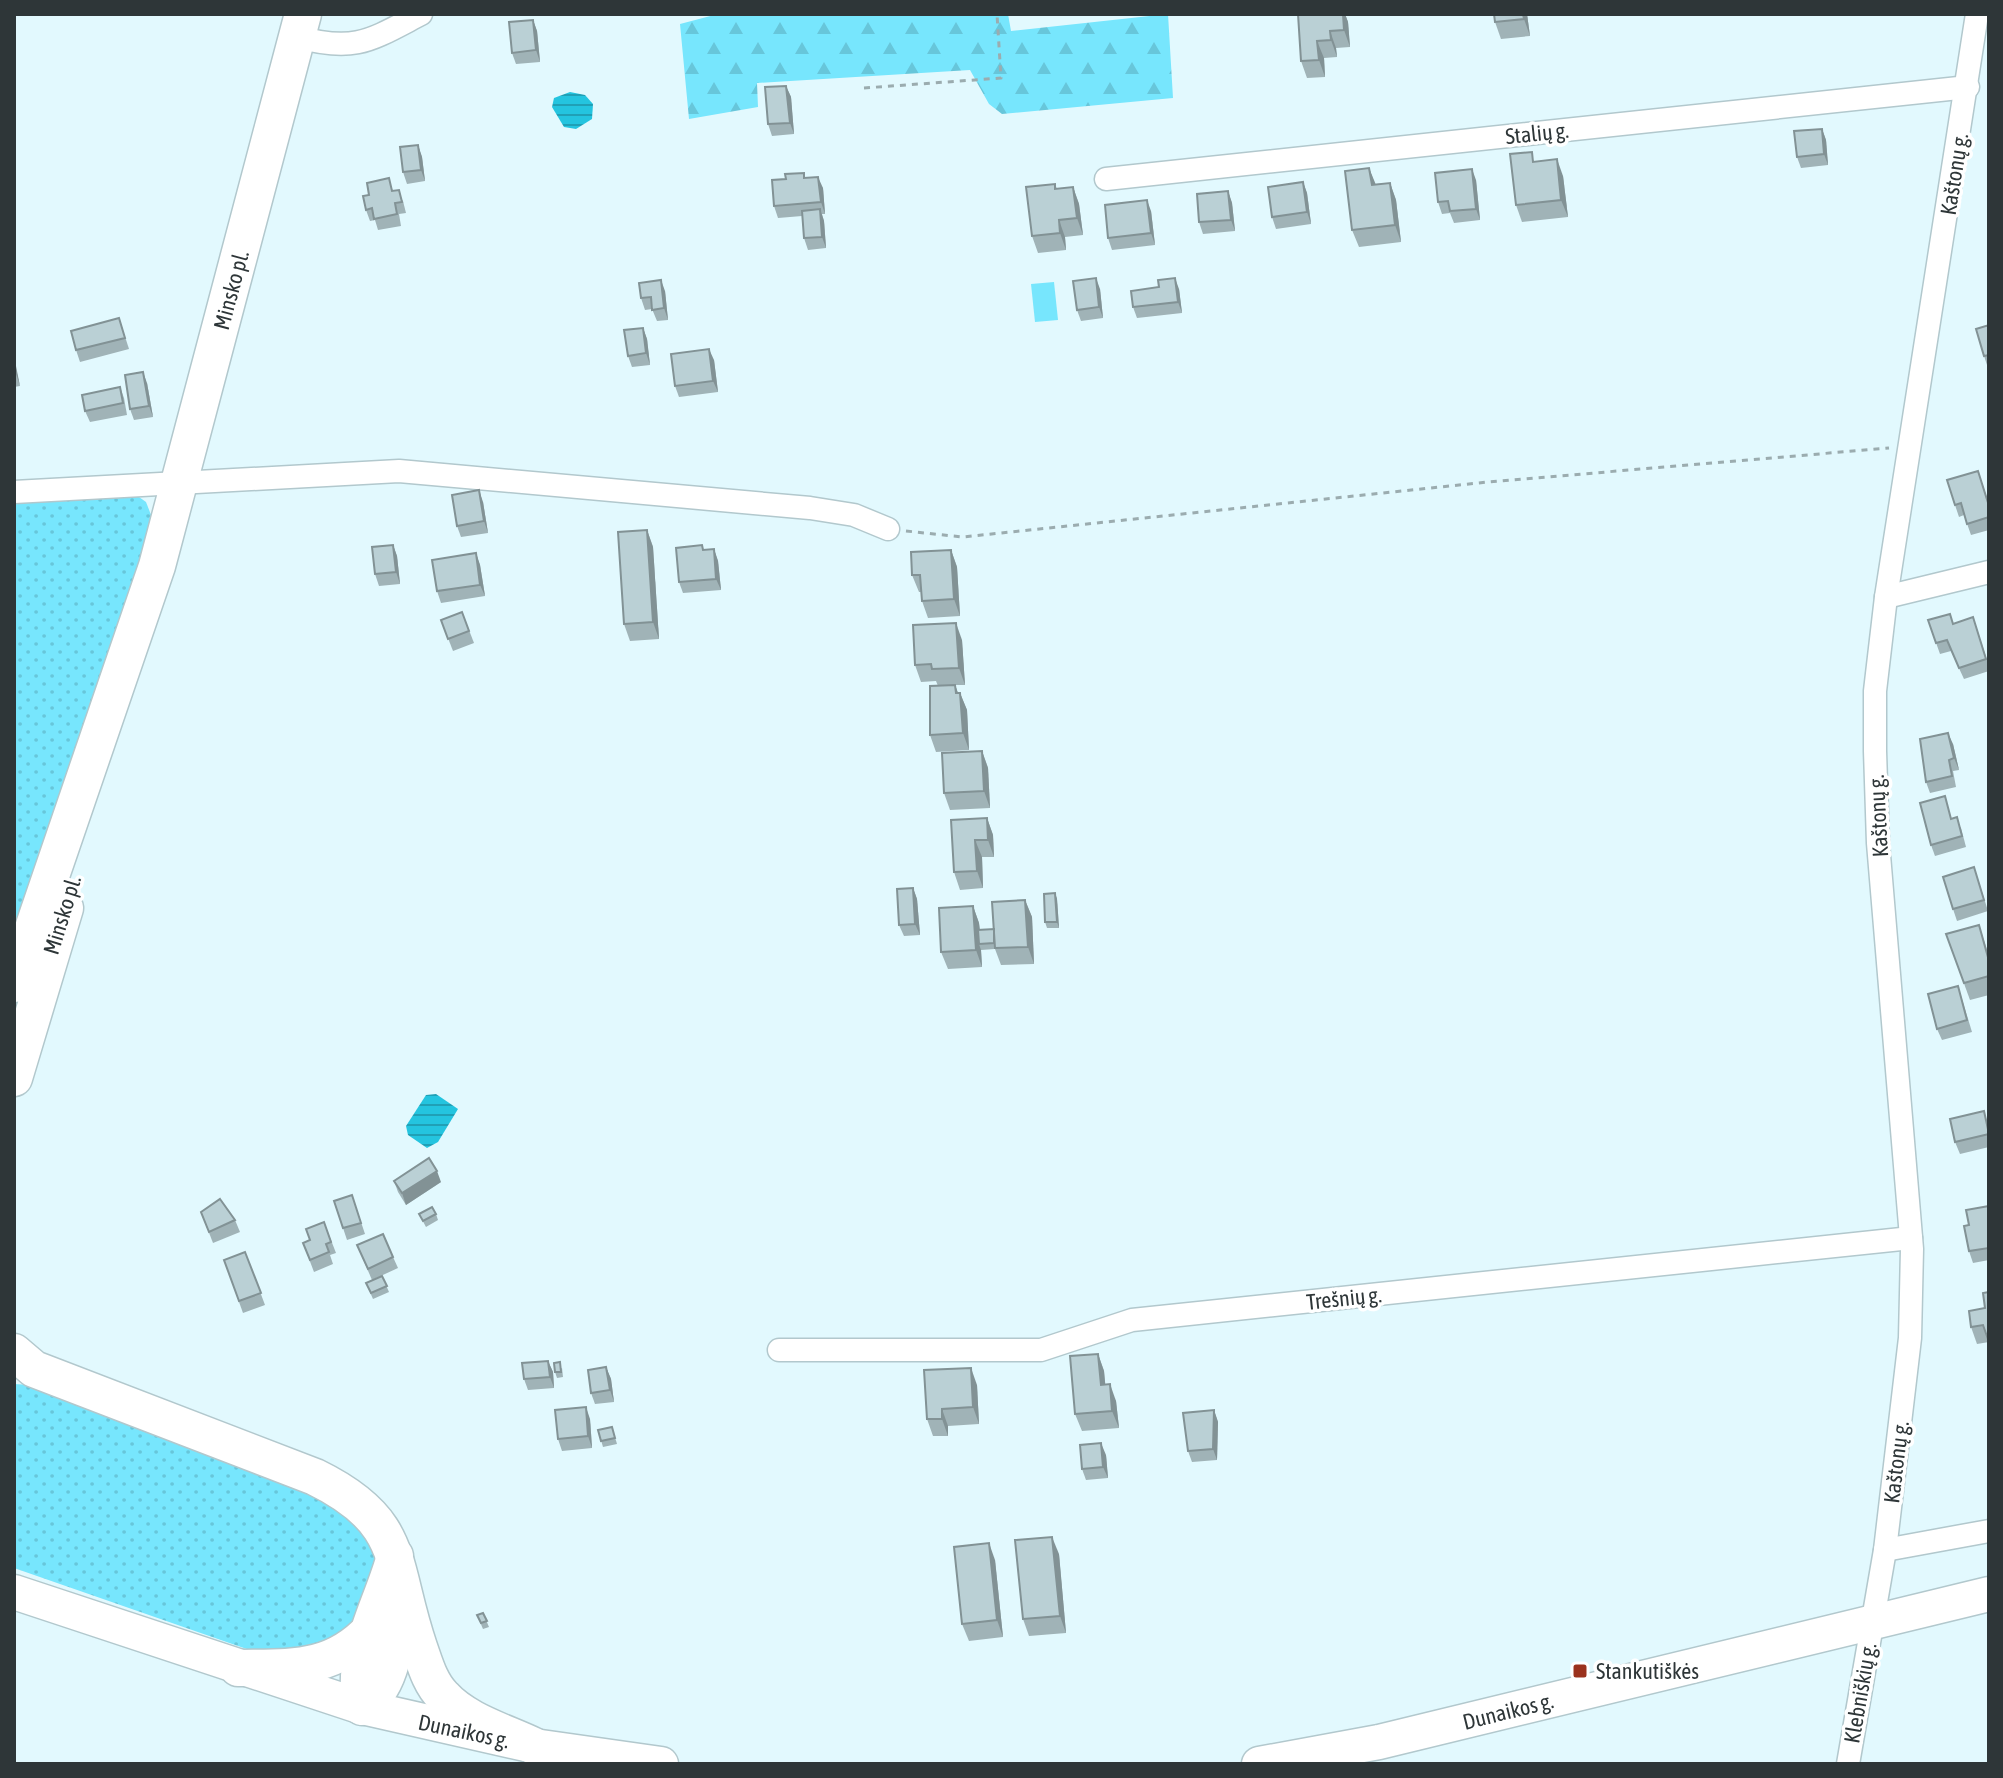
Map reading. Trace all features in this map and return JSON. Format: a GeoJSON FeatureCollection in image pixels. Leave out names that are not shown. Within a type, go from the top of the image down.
{"type":"FeatureCollection","features":[{"type":"Feature","properties":{"kind":"highway","name":"Minsko pl."},"geometry":{"type":"LineString","coordinates":[[14,984],[157,566],[301,26]]}},
{"type":"Feature","properties":{"kind":"highway","name":"Minsko pl."},"geometry":{"type":"LineString","coordinates":[[14,1078],[132,684],[157,566]]}},
{"type":"Feature","properties":{"kind":"highway"},"geometry":{"type":"LineString","coordinates":[[21,1364],[339,1489],[373,1514],[399,1571],[423,1660],[441,1695],[460,1711],[534,1746]]}},
{"type":"Feature","properties":{"kind":"highway"},"geometry":{"type":"LineString","coordinates":[[362,1707],[358,1677],[371,1629],[399,1571]]}},
{"type":"Feature","properties":{"kind":"highway"},"geometry":{"type":"LineString","coordinates":[[362,1707],[380,1691],[387,1675],[399,1571]]}},
{"type":"Feature","properties":{"kind":"highway"},"geometry":{"type":"LineString","coordinates":[[238,1668],[291,1667],[334,1659],[353,1648],[371,1629]]}},
{"type":"Feature","properties":{"kind":"main road"},"geometry":{"type":"LineString","coordinates":[[14,1592],[238,1668]]}},
{"type":"Feature","properties":{"kind":"main road","name":"Dunaikos g."},"geometry":{"type":"LineString","coordinates":[[1259,1764],[1379,1742],[1989,1594]]}},
{"type":"Feature","properties":{"kind":"main road","name":"Dunaikos g."},"geometry":{"type":"LineString","coordinates":[[238,1668],[362,1707],[457,1732],[661,1764]]}},
{"type":"Feature","properties":{"kind":"street"},"geometry":{"type":"LineString","coordinates":[[301,26],[330,46],[368,42],[421,14]]}},
{"type":"Feature","properties":{"kind":"street","name":"Kaštonų g."},"geometry":{"type":"LineString","coordinates":[[1873,1622],[1885,1550],[1910,1338],[1911,1238],[1878,843],[1875,691],[1886,597],[1977,14]]}},
{"type":"Feature","properties":{"kind":"street","name":"Stalių g."},"geometry":{"type":"LineString","coordinates":[[1106,179],[1968,87]]}},
{"type":"Feature","properties":{"kind":"street"},"geometry":{"type":"LineString","coordinates":[[14,492],[399,471],[447,473],[810,508],[854,515],[888,529]]}},
{"type":"Feature","properties":{"kind":"street"},"geometry":{"type":"LineString","coordinates":[[1886,597],[1989,572]]}},
{"type":"Feature","properties":{"kind":"street","name":"Trešnių g."},"geometry":{"type":"LineString","coordinates":[[779,1350],[1041,1350],[1132,1320],[1911,1238]]}},
{"type":"Feature","properties":{"kind":"street"},"geometry":{"type":"LineString","coordinates":[[1885,1550],[1989,1531]]}},
{"type":"Feature","properties":{"kind":"street","name":"Klebniškių g."},"geometry":{"type":"LineString","coordinates":[[1848,1764],[1873,1622]]}},
{"type":"Feature","properties":{"kind":"path"},"geometry":{"type":"LineString","coordinates":[[864,88],[1001,78],[997,14]]}},
{"type":"Feature","properties":{"kind":"path"},"geometry":{"type":"LineString","coordinates":[[888,529],[963,537],[1488,482],[1909,447]]}},
{"type":"Feature","properties":{"kind":"green space"},"geometry":{"type":"Polygon","coordinates":[[[718,14],[1008,14],[1011,31],[1168,14],[1173,98],[1002,114],[989,104],[970,70],[757,83],[758,107],[689,119],[680,24],[718,14]]]}},
{"type":"Feature","properties":{"kind":"green space"},"geometry":{"type":"Polygon","coordinates":[[[1054,282],[1058,320],[1035,322],[1031,284],[1054,282]]]}},
{"type":"Feature","properties":{"kind":"green space"},"geometry":{"type":"Polygon","coordinates":[[[139,497],[146,502],[153,520],[14,933],[14,498],[139,497]]]}},
{"type":"Feature","properties":{"kind":"green space"},"geometry":{"type":"Polygon","coordinates":[[[14,1384],[32,1385],[308,1490],[359,1524],[377,1557],[352,1639],[264,1655],[14,1568],[14,1384]]]}},
{"type":"Feature","properties":{"kind":"shaded area"},"geometry":{"type":"Polygon","coordinates":[[[570,92],[585,95],[593,104],[592,119],[576,129],[564,127],[552,107],[554,98],[570,92]]]}},
{"type":"Feature","properties":{"kind":"shaded area"},"geometry":{"type":"Polygon","coordinates":[[[436,1094],[458,1109],[438,1142],[427,1148],[408,1135],[406,1126],[426,1095],[436,1094]]]}},
{"type":"Feature","properties":{"kind":"building"},"geometry":{"type":"Polygon","coordinates":[[[1298,14],[1343,14],[1344,30],[1330,31],[1331,40],[1317,41],[1319,60],[1301,61],[1298,14]]]}},
{"type":"Feature","properties":{"kind":"building"},"geometry":{"type":"Polygon","coordinates":[[[1494,14],[1523,14],[1524,19],[1495,22],[1494,14]]]}},
{"type":"Feature","properties":{"kind":"building"},"geometry":{"type":"Polygon","coordinates":[[[533,20],[536,50],[512,53],[509,22],[533,20]]]}},
{"type":"Feature","properties":{"kind":"building"},"geometry":{"type":"Polygon","coordinates":[[[786,86],[790,123],[768,124],[765,87],[786,86]]]}},
{"type":"Feature","properties":{"kind":"building"},"geometry":{"type":"Polygon","coordinates":[[[1822,129],[1824,154],[1797,157],[1794,131],[1822,129]]]}},
{"type":"Feature","properties":{"kind":"building"},"geometry":{"type":"Polygon","coordinates":[[[418,145],[421,170],[403,172],[400,147],[418,145]]]}},
{"type":"Feature","properties":{"kind":"building"},"geometry":{"type":"Polygon","coordinates":[[[1532,152],[1533,162],[1557,159],[1561,200],[1516,205],[1510,154],[1532,152]]]}},
{"type":"Feature","properties":{"kind":"building"},"geometry":{"type":"Polygon","coordinates":[[[1369,168],[1372,185],[1390,183],[1395,225],[1352,230],[1345,171],[1369,168]]]}},
{"type":"Feature","properties":{"kind":"building"},"geometry":{"type":"Polygon","coordinates":[[[1472,169],[1476,209],[1450,211],[1448,201],[1438,202],[1435,173],[1472,169]]]}},
{"type":"Feature","properties":{"kind":"building"},"geometry":{"type":"Polygon","coordinates":[[[804,173],[804,178],[818,177],[821,202],[774,206],[772,180],[786,179],[785,174],[804,173]]]}},
{"type":"Feature","properties":{"kind":"building"},"geometry":{"type":"Polygon","coordinates":[[[389,178],[392,191],[399,190],[402,202],[395,203],[397,214],[374,219],[372,208],[366,210],[363,196],[369,195],[367,183],[389,178]]]}},
{"type":"Feature","properties":{"kind":"building"},"geometry":{"type":"Polygon","coordinates":[[[1303,182],[1307,212],[1272,217],[1268,187],[1303,182]]]}},
{"type":"Feature","properties":{"kind":"building"},"geometry":{"type":"Polygon","coordinates":[[[1055,184],[1055,189],[1073,187],[1077,218],[1059,220],[1060,233],[1032,236],[1026,187],[1055,184]]]}},
{"type":"Feature","properties":{"kind":"building"},"geometry":{"type":"Polygon","coordinates":[[[1228,191],[1231,220],[1199,222],[1197,194],[1228,191]]]}},
{"type":"Feature","properties":{"kind":"building"},"geometry":{"type":"Polygon","coordinates":[[[1147,200],[1151,233],[1108,238],[1105,205],[1147,200]]]}},
{"type":"Feature","properties":{"kind":"building"},"geometry":{"type":"Polygon","coordinates":[[[820,209],[822,237],[804,238],[802,211],[820,209]]]}},
{"type":"Feature","properties":{"kind":"building"},"geometry":{"type":"Polygon","coordinates":[[[1096,278],[1099,307],[1077,310],[1073,281],[1096,278]]]}},
{"type":"Feature","properties":{"kind":"building"},"geometry":{"type":"Polygon","coordinates":[[[1175,278],[1178,302],[1133,307],[1131,291],[1159,287],[1158,280],[1175,278]]]}},
{"type":"Feature","properties":{"kind":"building"},"geometry":{"type":"Polygon","coordinates":[[[661,280],[664,308],[652,310],[651,297],[641,298],[639,283],[661,280]]]}},
{"type":"Feature","properties":{"kind":"building"},"geometry":{"type":"Polygon","coordinates":[[[119,318],[125,338],[76,350],[71,331],[119,318]]]}},
{"type":"Feature","properties":{"kind":"building"},"geometry":{"type":"Polygon","coordinates":[[[1989,325],[1989,355],[1984,356],[1976,329],[1989,325]]]}},
{"type":"Feature","properties":{"kind":"building"},"geometry":{"type":"Polygon","coordinates":[[[643,328],[646,353],[628,356],[624,330],[643,328]]]}},
{"type":"Feature","properties":{"kind":"building"},"geometry":{"type":"Polygon","coordinates":[[[709,349],[713,381],[675,386],[671,354],[709,349]]]}},
{"type":"Feature","properties":{"kind":"building"},"geometry":{"type":"Polygon","coordinates":[[[143,372],[149,406],[130,409],[125,375],[143,372]]]}},
{"type":"Feature","properties":{"kind":"building"},"geometry":{"type":"Polygon","coordinates":[[[120,387],[123,403],[85,411],[82,395],[120,387]]]}},
{"type":"Feature","properties":{"kind":"building"},"geometry":{"type":"Polygon","coordinates":[[[1978,471],[1989,506],[1989,517],[1967,524],[1961,503],[1955,505],[1947,480],[1978,471]]]}},
{"type":"Feature","properties":{"kind":"building"},"geometry":{"type":"Polygon","coordinates":[[[479,490],[484,521],[457,526],[452,495],[479,490]]]}},
{"type":"Feature","properties":{"kind":"building"},"geometry":{"type":"Polygon","coordinates":[[[647,530],[653,622],[624,624],[618,532],[647,530]]]}},
{"type":"Feature","properties":{"kind":"building"},"geometry":{"type":"Polygon","coordinates":[[[393,545],[396,572],[375,574],[372,547],[393,545]]]}},
{"type":"Feature","properties":{"kind":"building"},"geometry":{"type":"Polygon","coordinates":[[[702,545],[703,550],[714,549],[716,579],[679,582],[676,548],[702,545]]]}},
{"type":"Feature","properties":{"kind":"building"},"geometry":{"type":"Polygon","coordinates":[[[951,550],[954,599],[922,601],[920,575],[912,575],[911,552],[951,550]]]}},
{"type":"Feature","properties":{"kind":"building"},"geometry":{"type":"Polygon","coordinates":[[[476,553],[480,585],[437,591],[432,560],[476,553]]]}},
{"type":"Feature","properties":{"kind":"building"},"geometry":{"type":"Polygon","coordinates":[[[462,612],[469,631],[448,639],[441,620],[462,612]]]}},
{"type":"Feature","properties":{"kind":"building"},"geometry":{"type":"Polygon","coordinates":[[[1950,614],[1953,624],[1973,617],[1986,659],[1959,668],[1947,640],[1936,643],[1928,620],[1950,614]]]}},
{"type":"Feature","properties":{"kind":"building"},"geometry":{"type":"Polygon","coordinates":[[[956,623],[959,668],[932,669],[931,664],[915,665],[913,625],[956,623]]]}},
{"type":"Feature","properties":{"kind":"building"},"geometry":{"type":"Polygon","coordinates":[[[955,685],[956,693],[960,693],[963,733],[930,735],[930,686],[955,685]]]}},
{"type":"Feature","properties":{"kind":"building"},"geometry":{"type":"Polygon","coordinates":[[[1948,733],[1954,758],[1949,760],[1952,776],[1926,782],[1920,739],[1948,733]]]}},
{"type":"Feature","properties":{"kind":"building"},"geometry":{"type":"Polygon","coordinates":[[[982,751],[984,791],[944,793],[942,753],[982,751]]]}},
{"type":"Feature","properties":{"kind":"building"},"geometry":{"type":"Polygon","coordinates":[[[1945,796],[1951,819],[1957,817],[1962,836],[1931,845],[1920,803],[1945,796]]]}},
{"type":"Feature","properties":{"kind":"building"},"geometry":{"type":"Polygon","coordinates":[[[987,818],[988,840],[975,840],[977,871],[954,872],[951,820],[987,818]]]}},
{"type":"Feature","properties":{"kind":"building"},"geometry":{"type":"Polygon","coordinates":[[[1974,867],[1984,900],[1953,909],[1943,877],[1974,867]]]}},
{"type":"Feature","properties":{"kind":"building"},"geometry":{"type":"Polygon","coordinates":[[[913,888],[915,924],[899,925],[897,889],[913,888]]]}},
{"type":"Feature","properties":{"kind":"building"},"geometry":{"type":"Polygon","coordinates":[[[1055,893],[1057,922],[1045,922],[1044,894],[1055,893]]]}},
{"type":"Feature","properties":{"kind":"building"},"geometry":{"type":"Polygon","coordinates":[[[1025,900],[1028,947],[995,948],[992,902],[1025,900]]]}},
{"type":"Feature","properties":{"kind":"building"},"geometry":{"type":"Polygon","coordinates":[[[973,906],[976,950],[941,952],[939,908],[973,906]]]}},
{"type":"Feature","properties":{"kind":"building"},"geometry":{"type":"Polygon","coordinates":[[[1979,925],[1989,961],[1989,976],[1964,983],[1946,934],[1979,925]]]}},
{"type":"Feature","properties":{"kind":"building"},"geometry":{"type":"Polygon","coordinates":[[[994,929],[994,943],[979,944],[978,930],[994,929]]]}},
{"type":"Feature","properties":{"kind":"building"},"geometry":{"type":"Polygon","coordinates":[[[1958,986],[1967,1020],[1937,1029],[1928,994],[1958,986]]]}},
{"type":"Feature","properties":{"kind":"building"},"geometry":{"type":"Polygon","coordinates":[[[1984,1111],[1989,1134],[1955,1142],[1950,1119],[1984,1111]]]}},
{"type":"Feature","properties":{"kind":"building"},"geometry":{"type":"Polygon","coordinates":[[[429,1158],[437,1171],[402,1193],[394,1181],[429,1158]]]}},
{"type":"Feature","properties":{"kind":"building"},"geometry":{"type":"Polygon","coordinates":[[[352,1195],[361,1223],[343,1228],[334,1201],[352,1195]]]}},
{"type":"Feature","properties":{"kind":"building"},"geometry":{"type":"Polygon","coordinates":[[[220,1199],[235,1220],[209,1232],[201,1212],[220,1199]]]}},
{"type":"Feature","properties":{"kind":"building"},"geometry":{"type":"Polygon","coordinates":[[[1989,1206],[1989,1248],[1969,1251],[1964,1226],[1969,1225],[1966,1210],[1989,1206]]]}},
{"type":"Feature","properties":{"kind":"building"},"geometry":{"type":"Polygon","coordinates":[[[432,1207],[436,1214],[423,1221],[419,1214],[432,1207]]]}},
{"type":"Feature","properties":{"kind":"building"},"geometry":{"type":"Polygon","coordinates":[[[324,1222],[331,1242],[326,1244],[329,1252],[310,1260],[303,1243],[310,1240],[306,1229],[324,1222]]]}},
{"type":"Feature","properties":{"kind":"building"},"geometry":{"type":"Polygon","coordinates":[[[383,1234],[393,1257],[368,1269],[357,1245],[383,1234]]]}},
{"type":"Feature","properties":{"kind":"building"},"geometry":{"type":"Polygon","coordinates":[[[245,1252],[261,1293],[239,1301],[224,1260],[245,1252]]]}},
{"type":"Feature","properties":{"kind":"building"},"geometry":{"type":"Polygon","coordinates":[[[382,1276],[387,1286],[371,1293],[366,1283],[382,1276]]]}},
{"type":"Feature","properties":{"kind":"building"},"geometry":{"type":"Polygon","coordinates":[[[1989,1292],[1989,1342],[1983,1325],[1971,1327],[1969,1311],[1985,1308],[1983,1293],[1989,1292]]]}},
{"type":"Feature","properties":{"kind":"building"},"geometry":{"type":"Polygon","coordinates":[[[1098,1354],[1101,1385],[1110,1384],[1112,1411],[1075,1414],[1070,1356],[1098,1354]]]}},
{"type":"Feature","properties":{"kind":"building"},"geometry":{"type":"Polygon","coordinates":[[[548,1361],[550,1377],[524,1379],[522,1363],[548,1361]]]}},
{"type":"Feature","properties":{"kind":"building"},"geometry":{"type":"Polygon","coordinates":[[[560,1362],[561,1372],[555,1372],[554,1363],[560,1362]]]}},
{"type":"Feature","properties":{"kind":"building"},"geometry":{"type":"Polygon","coordinates":[[[606,1367],[610,1390],[591,1393],[588,1370],[606,1367]]]}},
{"type":"Feature","properties":{"kind":"building"},"geometry":{"type":"Polygon","coordinates":[[[971,1368],[973,1407],[942,1409],[942,1419],[927,1419],[924,1370],[971,1368]]]}},
{"type":"Feature","properties":{"kind":"building"},"geometry":{"type":"Polygon","coordinates":[[[586,1407],[588,1436],[558,1439],[555,1410],[586,1407]]]}},
{"type":"Feature","properties":{"kind":"building"},"geometry":{"type":"Polygon","coordinates":[[[1214,1410],[1213,1449],[1188,1451],[1183,1413],[1214,1410]]]}},
{"type":"Feature","properties":{"kind":"building"},"geometry":{"type":"Polygon","coordinates":[[[612,1427],[615,1438],[601,1441],[598,1430],[612,1427]]]}},
{"type":"Feature","properties":{"kind":"building"},"geometry":{"type":"Polygon","coordinates":[[[1101,1443],[1103,1467],[1082,1469],[1080,1445],[1101,1443]]]}},
{"type":"Feature","properties":{"kind":"building"},"geometry":{"type":"Polygon","coordinates":[[[1052,1537],[1060,1616],[1023,1619],[1015,1540],[1052,1537]]]}},
{"type":"Feature","properties":{"kind":"building"},"geometry":{"type":"Polygon","coordinates":[[[989,1543],[997,1620],[962,1624],[954,1547],[989,1543]]]}},
{"type":"Feature","properties":{"kind":"building"},"geometry":{"type":"Polygon","coordinates":[[[483,1613],[487,1621],[481,1623],[477,1615],[483,1613]]]}},
{"type":"Feature","properties":{"kind":"place","name":"Stankutiškės"},"geometry":{"type":"Point","coordinates":[1580,1671]}}]}
